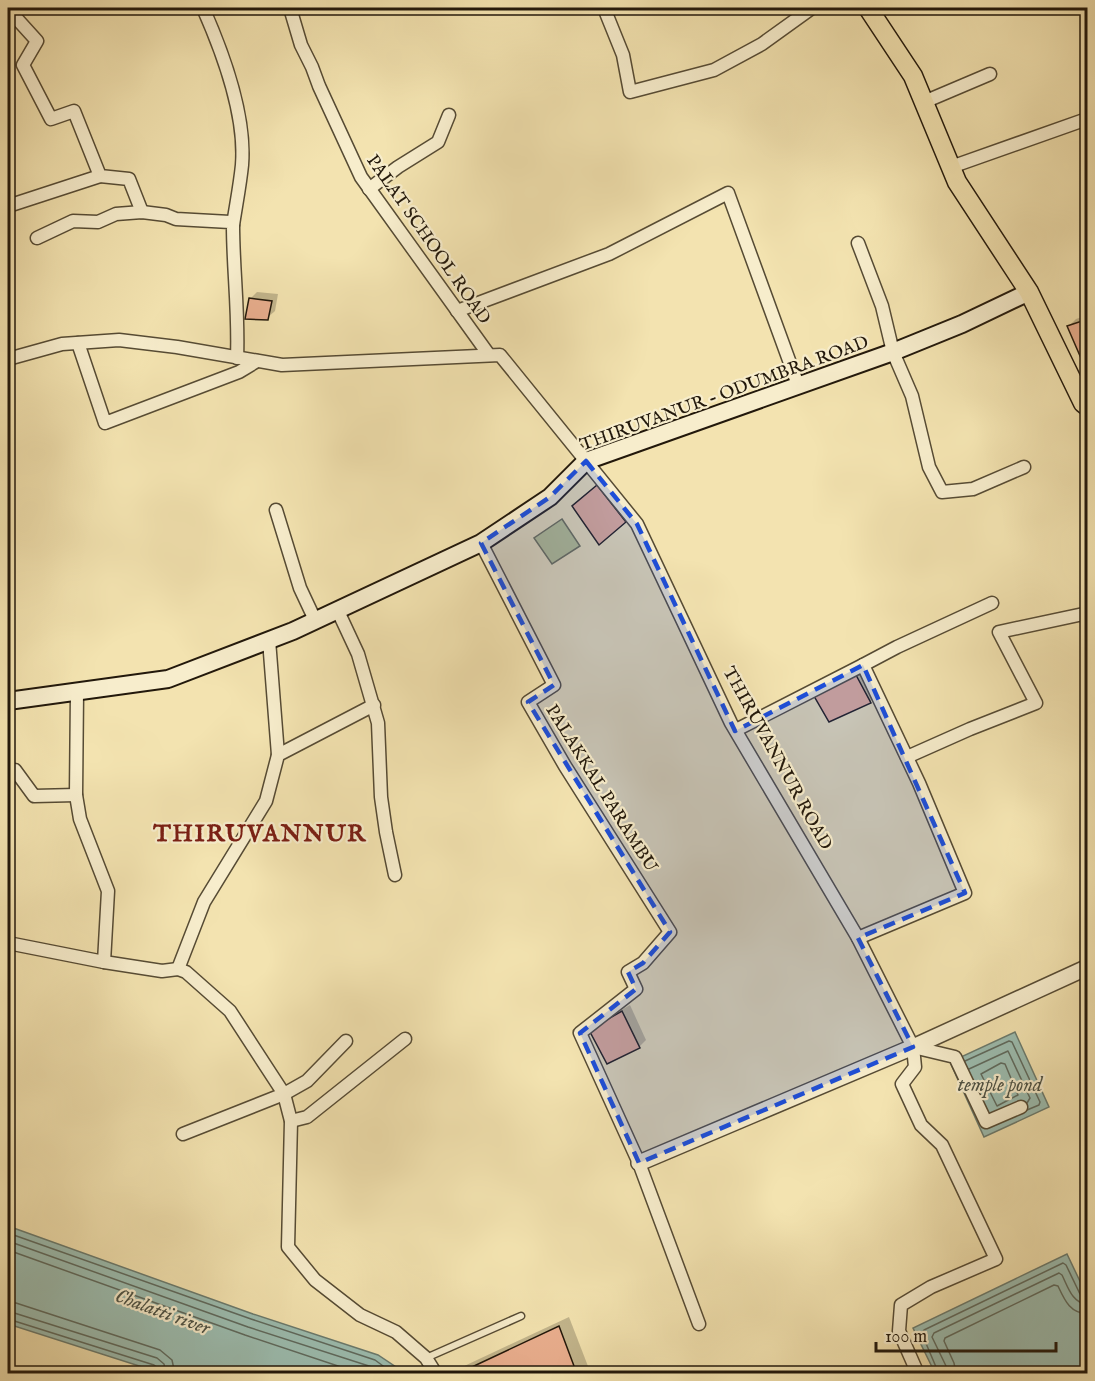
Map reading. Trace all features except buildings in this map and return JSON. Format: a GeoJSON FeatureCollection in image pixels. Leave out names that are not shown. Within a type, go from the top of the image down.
{"type":"FeatureCollection","features":[{"type":"Feature","properties":{"kind":"main road"},"geometry":{"type":"LineString","coordinates":[[868,8],[913,76],[957,182],[1029,292],[1083,403],[1088,407]]}},
{"type":"Feature","properties":{"kind":"main road","name":"THIRUVANUR - ODUMBRA ROAD"},"geometry":{"type":"LineString","coordinates":[[8,701],[168,679],[269,640],[481,543],[550,497],[586,461],[893,352],[963,324],[1029,292]]}},
{"type":"Feature","properties":{"kind":"street"},"geometry":{"type":"LineString","coordinates":[[203,8],[222,51],[241,126],[242,164],[233,225],[234,285],[238,324],[237,358]]}},
{"type":"Feature","properties":{"kind":"street","name":"PALAT SCHOOL ROAD"},"geometry":{"type":"LineString","coordinates":[[290,8],[301,45],[361,177],[489,355]]}},
{"type":"Feature","properties":{"kind":"street"},"geometry":{"type":"LineString","coordinates":[[604,8],[623,55],[630,92],[714,70],[762,44],[812,8]]}},
{"type":"Feature","properties":{"kind":"street"},"geometry":{"type":"LineString","coordinates":[[8,9],[37,41],[23,65],[51,119],[74,111],[100,176]]}},
{"type":"Feature","properties":{"kind":"street"},"geometry":{"type":"LineString","coordinates":[[924,102],[990,74]]}},
{"type":"Feature","properties":{"kind":"street"},"geometry":{"type":"LineString","coordinates":[[369,189],[398,167],[438,142],[449,115]]}},
{"type":"Feature","properties":{"kind":"street"},"geometry":{"type":"LineString","coordinates":[[951,166],[1084,120]]}},
{"type":"Feature","properties":{"kind":"street"},"geometry":{"type":"LineString","coordinates":[[8,206],[100,176],[129,179],[142,212]]}},
{"type":"Feature","properties":{"kind":"street"},"geometry":{"type":"LineString","coordinates":[[457,311],[609,254],[728,193],[798,385]]}},
{"type":"Feature","properties":{"kind":"street"},"geometry":{"type":"LineString","coordinates":[[37,238],[74,221],[98,222],[116,214],[142,212],[166,215],[176,219],[230,222],[233,225]]}},
{"type":"Feature","properties":{"kind":"street"},"geometry":{"type":"LineString","coordinates":[[858,243],[882,306],[893,352],[912,396],[929,466],[942,492],[973,489],[1024,467]]}},
{"type":"Feature","properties":{"kind":"street"},"geometry":{"type":"LineString","coordinates":[[8,359],[62,344],[119,340],[177,347],[282,365],[489,355]]}},
{"type":"Feature","properties":{"kind":"street"},"geometry":{"type":"LineString","coordinates":[[78,343],[105,423],[239,372],[257,361]]}},
{"type":"Feature","properties":{"kind":"street","name":"THIRUVANNUR ROAD"},"geometry":{"type":"LineString","coordinates":[[489,355],[500,355],[637,524],[736,730],[858,938],[913,1047]]}},
{"type":"Feature","properties":{"kind":"street"},"geometry":{"type":"LineString","coordinates":[[276,510],[300,588],[315,620]]}},
{"type":"Feature","properties":{"kind":"street","name":"PALAKKAL PARAMBU"},"geometry":{"type":"LineString","coordinates":[[481,543],[554,685],[528,702],[565,766],[670,932],[643,963],[628,972],[636,989],[580,1033],[639,1163]]}},
{"type":"Feature","properties":{"kind":"street"},"geometry":{"type":"LineString","coordinates":[[736,730],[897,647],[992,603]]}},
{"type":"Feature","properties":{"kind":"street"},"geometry":{"type":"LineString","coordinates":[[337,609],[358,654],[378,723],[383,809],[395,875]]}},
{"type":"Feature","properties":{"kind":"street"},"geometry":{"type":"LineString","coordinates":[[907,757],[970,729],[1036,704],[999,632],[1088,613]]}},
{"type":"Feature","properties":{"kind":"street"},"geometry":{"type":"LineString","coordinates":[[178,969],[204,902],[266,801],[278,755],[269,640]]}},
{"type":"Feature","properties":{"kind":"street"},"geometry":{"type":"LineString","coordinates":[[858,938],[965,893],[907,757],[863,665]]}},
{"type":"Feature","properties":{"kind":"street"},"geometry":{"type":"LineString","coordinates":[[77,692],[76,795],[80,819],[108,891],[104,962]]}},
{"type":"Feature","properties":{"kind":"street"},"geometry":{"type":"LineString","coordinates":[[278,755],[374,705]]}},
{"type":"Feature","properties":{"kind":"street"},"geometry":{"type":"LineString","coordinates":[[8,770],[15,770],[34,796],[76,795]]}},
{"type":"Feature","properties":{"kind":"street"},"geometry":{"type":"LineString","coordinates":[[8,943],[162,971],[178,969],[186,972],[230,1011],[284,1094],[291,1121],[288,1247],[315,1280],[360,1315],[396,1332],[426,1358],[436,1374]]}},
{"type":"Feature","properties":{"kind":"street"},"geometry":{"type":"LineString","coordinates":[[699,1324],[639,1163],[913,1047],[1088,967]]}},
{"type":"Feature","properties":{"kind":"street"},"geometry":{"type":"LineString","coordinates":[[291,1121],[307,1117],[405,1039]]}},
{"type":"Feature","properties":{"kind":"street"},"geometry":{"type":"LineString","coordinates":[[183,1134],[284,1094],[307,1081],[346,1041]]}},
{"type":"Feature","properties":{"kind":"street"},"geometry":{"type":"LineString","coordinates":[[913,1047],[955,1057],[986,1122],[1021,1107]]}},
{"type":"Feature","properties":{"kind":"street"},"geometry":{"type":"LineString","coordinates":[[913,1047],[915,1067],[902,1084],[921,1125],[942,1145],[996,1259],[931,1287],[901,1305],[899,1331],[918,1374]]}},
{"type":"Feature","properties":{"kind":"lane"},"geometry":{"type":"LineString","coordinates":[[426,1358],[521,1316]]}},
{"type":"Feature","properties":{"kind":"highlighted area"},"geometry":{"type":"Polygon","coordinates":[[[586,461],[637,524],[735,731],[863,665],[965,893],[858,938],[913,1047],[639,1163],[580,1033],[636,989],[628,972],[643,963],[670,932],[528,702],[554,685],[481,543],[550,497],[586,461]]]}},
{"type":"Feature","properties":{"kind":"green space"},"geometry":{"type":"Polygon","coordinates":[[[562,519],[580,546],[552,564],[534,538],[562,519]]]}},
{"type":"Feature","properties":{"kind":"water","name":"temple pond"},"geometry":{"type":"Polygon","coordinates":[[[1015,1032],[1049,1107],[984,1137],[950,1062],[1015,1032]]]}},
{"type":"Feature","properties":{"kind":"water","name":"Chalatti river"},"geometry":{"type":"Polygon","coordinates":[[[8,1226],[253,1314],[378,1355],[405,1373],[161,1373],[8,1324],[8,1226]]]}},
{"type":"Feature","properties":{"kind":"water"},"geometry":{"type":"Polygon","coordinates":[[[1067,1254],[1087,1296],[1087,1373],[935,1373],[913,1328],[1067,1254]]]}},
{"type":"Feature","properties":{"kind":"district","name":"THIRUVANNUR"},"geometry":{"type":"Point","coordinates":[260,833]}}]}
